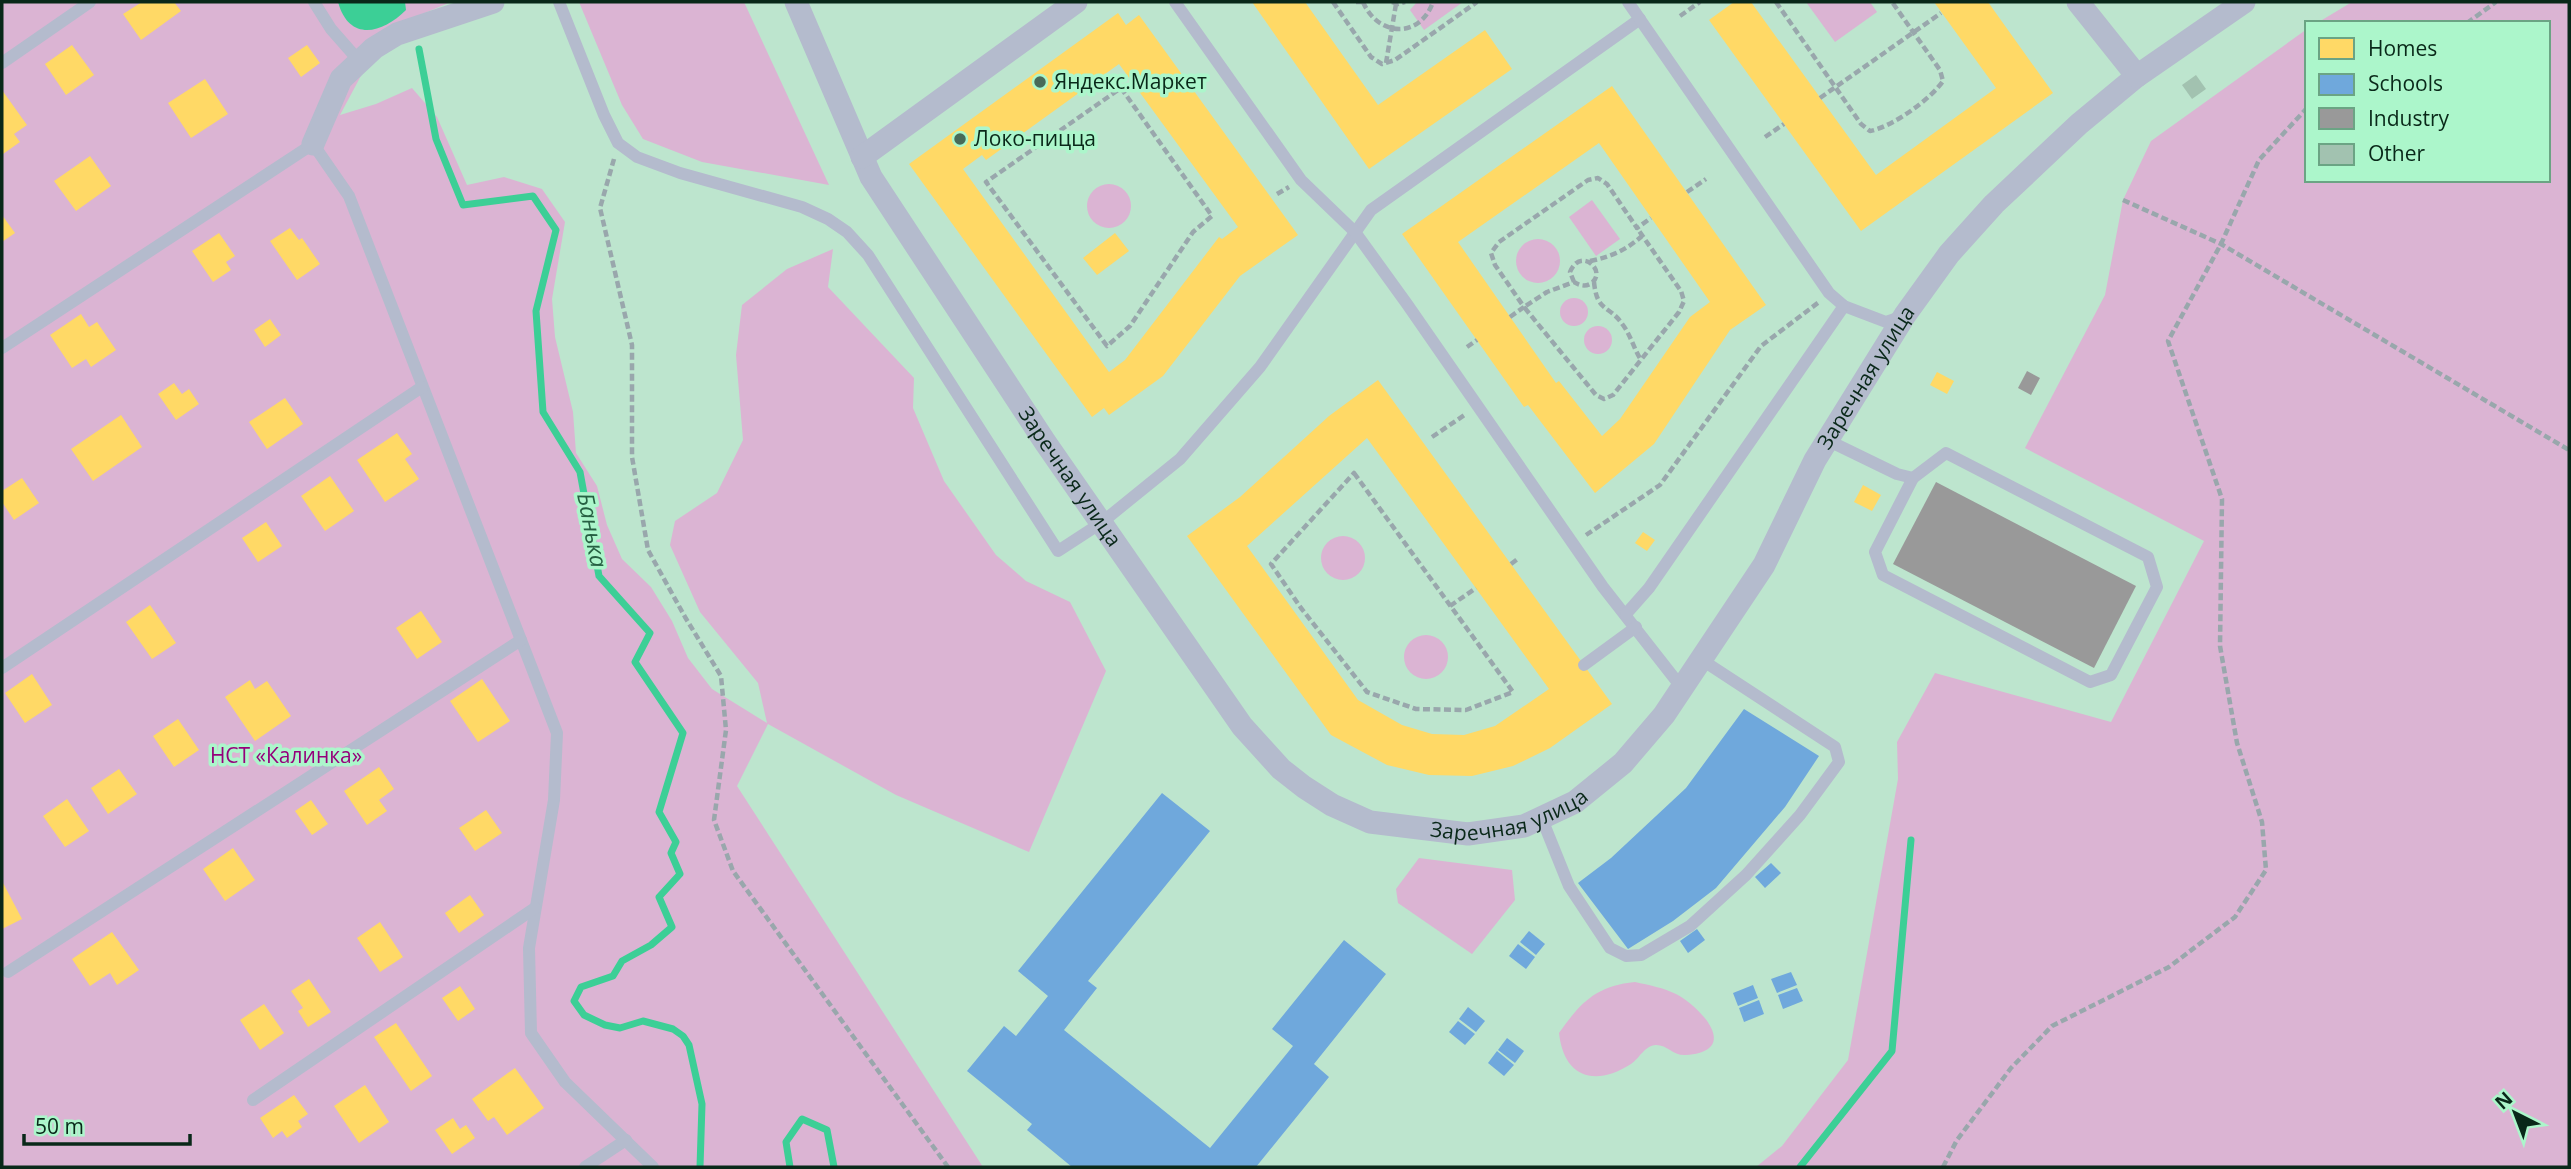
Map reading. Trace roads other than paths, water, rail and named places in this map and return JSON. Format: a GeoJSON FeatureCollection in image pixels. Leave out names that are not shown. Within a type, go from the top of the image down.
{"type":"FeatureCollection","features":[{"type":"Feature","properties":{"kind":"street"},"geometry":{"type":"LineString","coordinates":[[313,144],[341,79],[374,48],[397,34],[493,2]]}},
{"type":"Feature","properties":{"kind":"street","name":"Заречная улица"},"geometry":{"type":"LineString","coordinates":[[796,2],[871,177],[1045,442],[1242,726],[1281,769],[1332,805],[1370,822],[1468,834],[1524,825],[1542,819],[1575,802],[1623,763],[1664,715],[1764,565],[1815,460],[1905,315],[1949,254],[1994,204],[2079,124],[2137,76],[2245,2]]}},
{"type":"Feature","properties":{"kind":"street"},"geometry":{"type":"LineString","coordinates":[[862,157],[1076,2]]}},
{"type":"Feature","properties":{"kind":"street"},"geometry":{"type":"LineString","coordinates":[[2078,2],[2137,76]]}},
{"type":"Feature","properties":{"kind":"lane"},"geometry":{"type":"LineString","coordinates":[[2,63],[90,2]]}},
{"type":"Feature","properties":{"kind":"lane"},"geometry":{"type":"LineString","coordinates":[[314,2],[331,29],[360,62]]}},
{"type":"Feature","properties":{"kind":"lane"},"geometry":{"type":"LineString","coordinates":[[559,2],[604,115],[618,142],[636,157],[680,173],[802,207],[828,219],[847,232],[868,255],[1058,551],[1101,523],[1180,459],[1260,366],[1371,210],[1640,19]]}},
{"type":"Feature","properties":{"kind":"lane"},"geometry":{"type":"LineString","coordinates":[[1175,2],[1301,180],[1355,232],[1408,304],[1603,587],[1682,688]]}},
{"type":"Feature","properties":{"kind":"lane"},"geometry":{"type":"LineString","coordinates":[[1628,2],[1829,293],[1844,306],[1886,322],[1905,315]]}},
{"type":"Feature","properties":{"kind":"lane"},"geometry":{"type":"LineString","coordinates":[[2,348],[313,144],[349,196],[557,733],[554,800],[528,948],[531,1033],[565,1082],[653,1167]]}},
{"type":"Feature","properties":{"kind":"lane"},"geometry":{"type":"LineString","coordinates":[[1626,614],[1649,588],[1844,306]]}},
{"type":"Feature","properties":{"kind":"lane"},"geometry":{"type":"LineString","coordinates":[[2,668],[422,387]]}},
{"type":"Feature","properties":{"kind":"lane"},"geometry":{"type":"LineString","coordinates":[[1828,440],[1897,474],[1913,478]]}},
{"type":"Feature","properties":{"kind":"lane"},"geometry":{"type":"LineString","coordinates":[[1946,453],[2148,557],[2157,587],[2111,675],[2090,682],[1882,575],[1875,552],[1913,478],[1946,453]]}},
{"type":"Feature","properties":{"kind":"lane"},"geometry":{"type":"LineString","coordinates":[[1584,665],[1636,627]]}},
{"type":"Feature","properties":{"kind":"lane"},"geometry":{"type":"LineString","coordinates":[[8,972],[522,640]]}},
{"type":"Feature","properties":{"kind":"lane"},"geometry":{"type":"LineString","coordinates":[[1542,819],[1569,886],[1610,948],[1626,956],[1641,955],[1690,926],[1746,875],[1800,815],[1839,762],[1835,747],[1702,660]]}},
{"type":"Feature","properties":{"kind":"lane"},"geometry":{"type":"LineString","coordinates":[[253,1100],[535,908]]}},
{"type":"Feature","properties":{"kind":"lane"},"geometry":{"type":"LineString","coordinates":[[585,1167],[626,1140]]}},
{"type":"Feature","properties":{"kind":"waterway","name":"Банька"},"geometry":{"type":"LineString","coordinates":[[419,49],[436,139],[463,205],[533,196],[556,230],[536,311],[543,412],[580,472],[599,576],[650,633],[635,662],[683,733],[659,812],[676,842],[671,853],[680,874],[659,897],[672,927],[651,945],[622,961],[613,976],[581,987],[574,1001],[584,1015],[605,1025],[620,1028],[643,1021],[673,1029],[683,1036],[689,1045],[702,1104],[700,1167]]}},
{"type":"Feature","properties":{"kind":"waterway"},"geometry":{"type":"LineString","coordinates":[[1800,1167],[1892,1051],[1911,840]]}},
{"type":"Feature","properties":{"kind":"waterway","name":"Банька"},"geometry":{"type":"LineString","coordinates":[[790,1167],[786,1142],[802,1119],[827,1130],[834,1167]]}},
{"type":"Feature","properties":{"kind":"place","name":"Яндекс.Маркет"},"geometry":{"type":"Point","coordinates":[1040,82]}},
{"type":"Feature","properties":{"kind":"place","name":"Локо-пицца"},"geometry":{"type":"Point","coordinates":[960,139]}},
{"type":"Feature","properties":{"kind":"park label","name":"НСТ «Калинка»"},"geometry":{"type":"Point","coordinates":[286,756]}}]}
